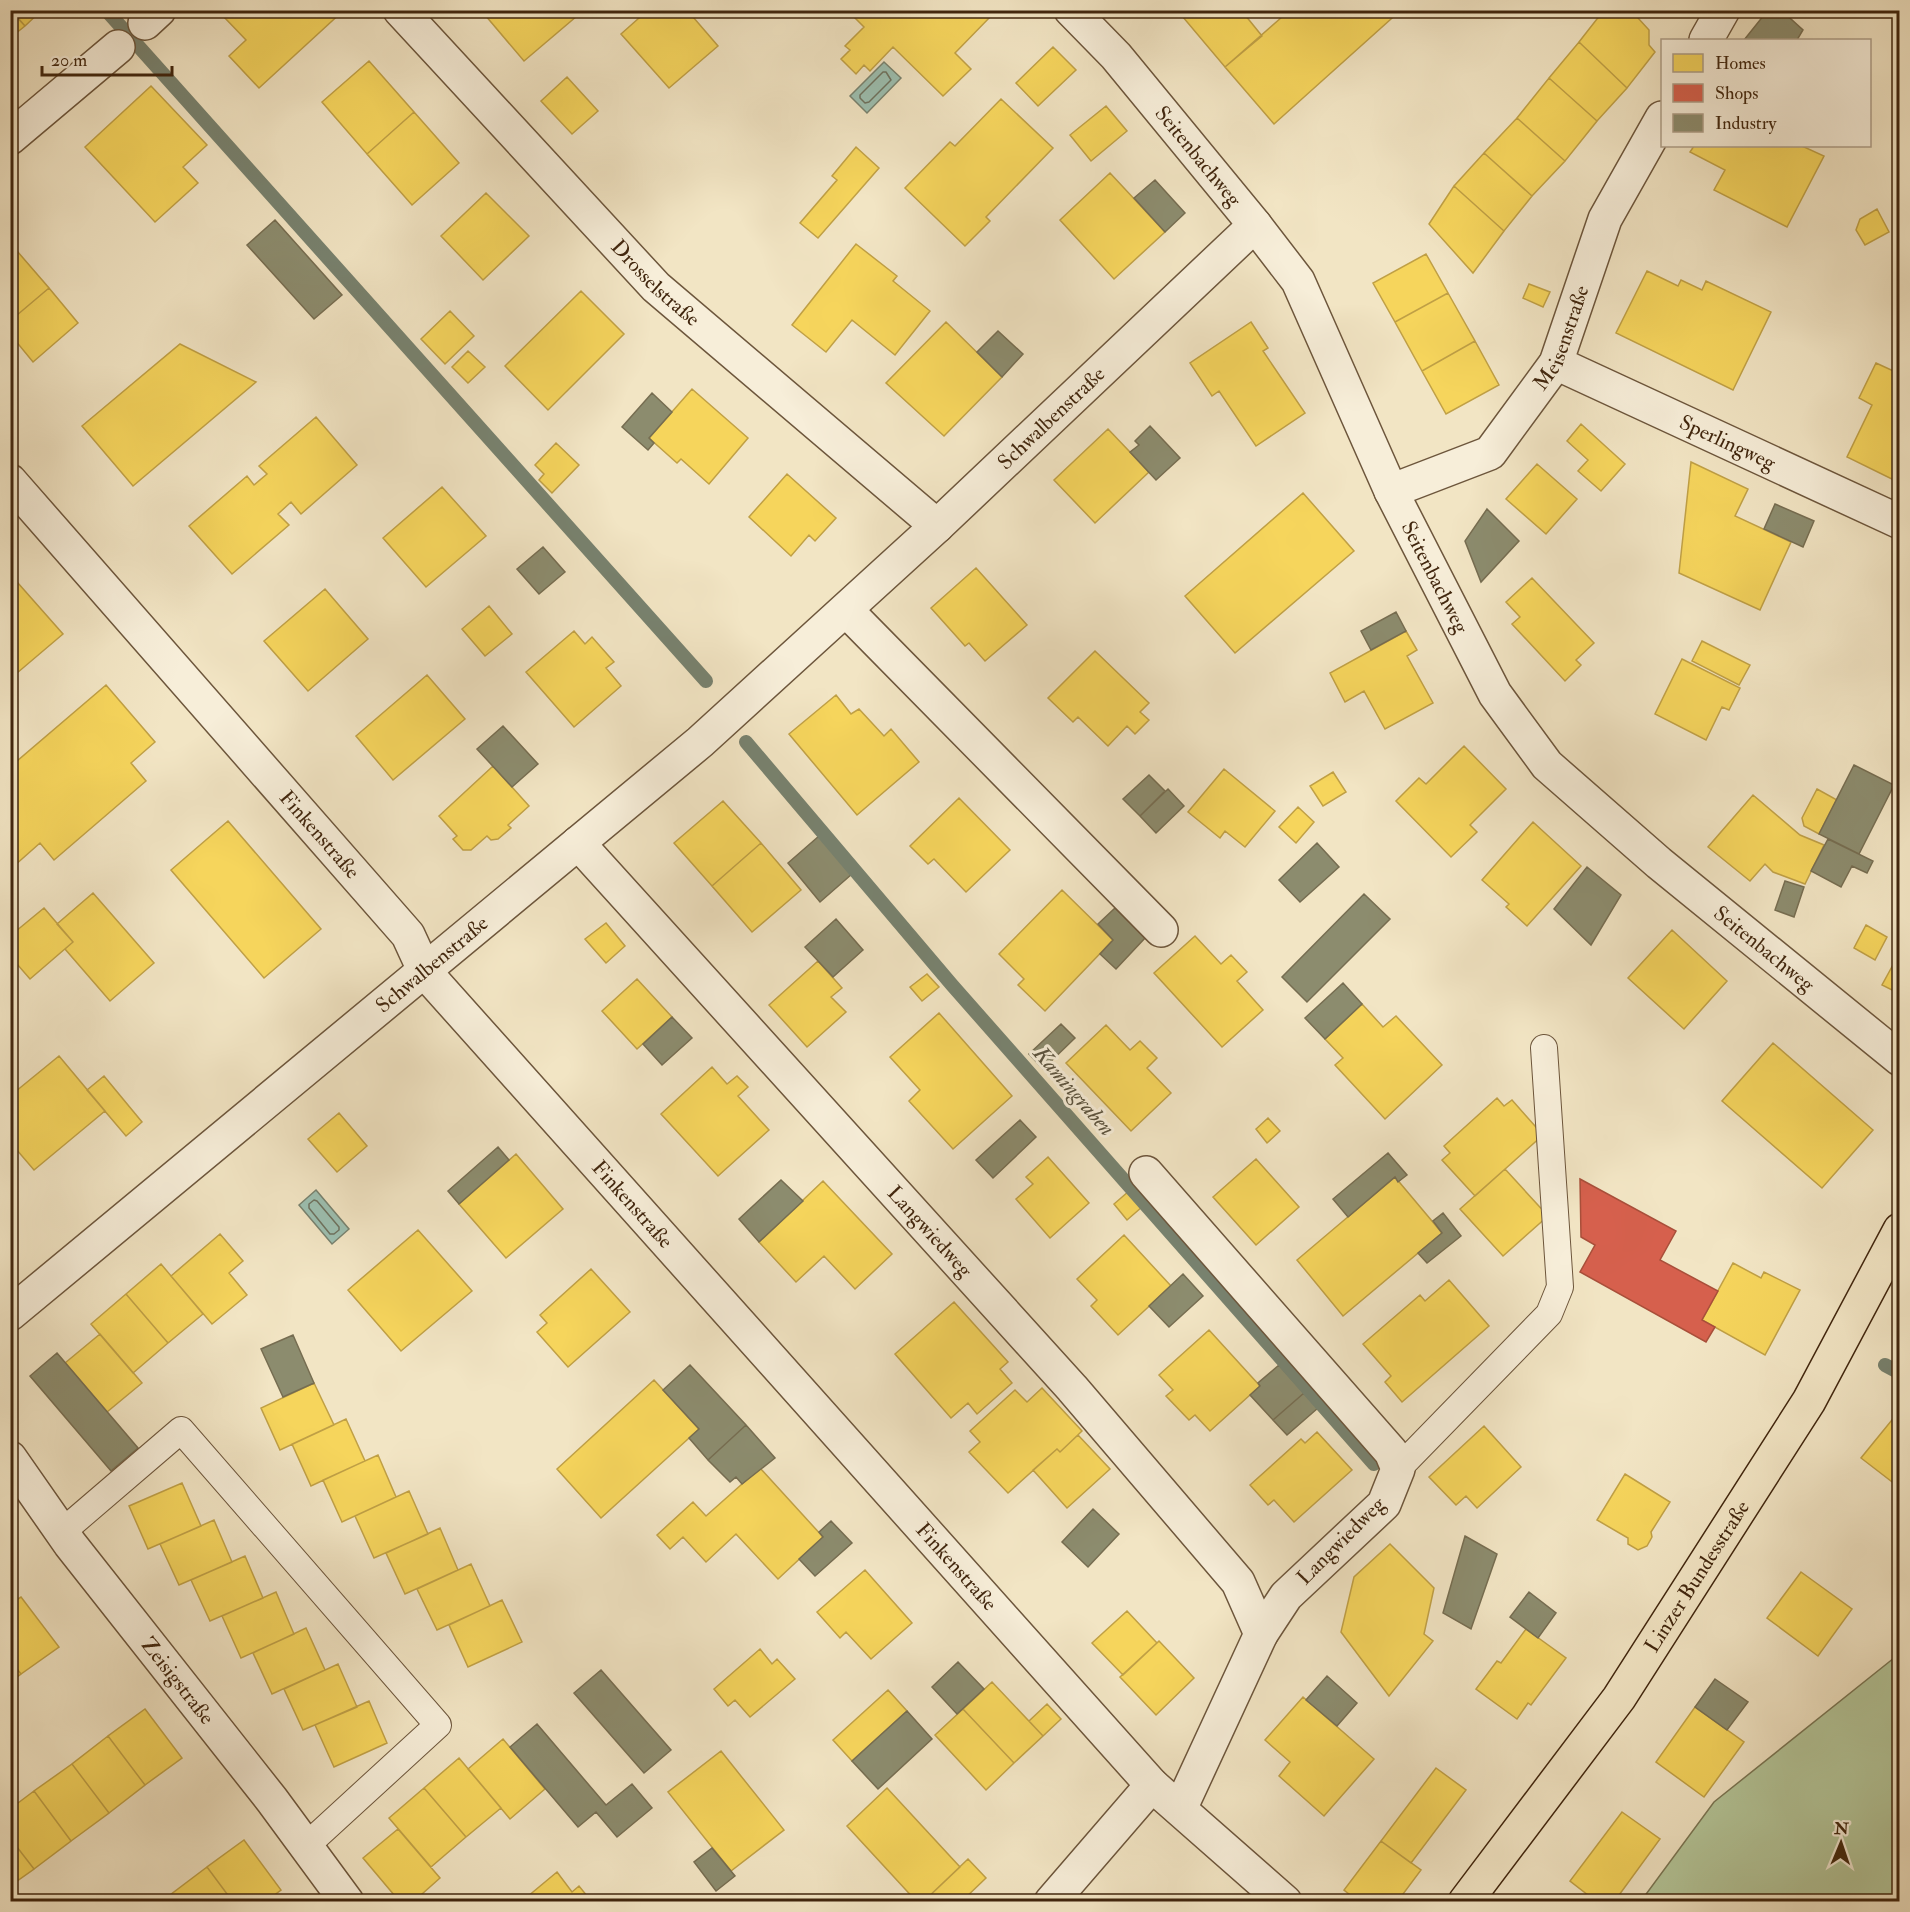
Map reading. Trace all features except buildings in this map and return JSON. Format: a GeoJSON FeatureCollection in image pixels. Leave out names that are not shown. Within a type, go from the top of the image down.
{"type":"FeatureCollection","features":[{"type":"Feature","properties":{"kind":"main road","name":"Linzer Bundesstraße"},"geometry":{"type":"LineString","coordinates":[[1465,1902],[1619,1698],[1809,1401],[1899,1230]]}},
{"type":"Feature","properties":{"kind":"street","name":"Drosselstraße"},"geometry":{"type":"LineString","coordinates":[[399,10],[656,287],[937,526]]}},
{"type":"Feature","properties":{"kind":"street","name":"Seitenbachweg"},"geometry":{"type":"LineString","coordinates":[[1071,10],[1116,56],[1298,281],[1391,491],[1495,694],[1547,765],[1659,863],[1899,1059]]}},
{"type":"Feature","properties":{"kind":"street"},"geometry":{"type":"LineString","coordinates":[[1707,39],[1723,10]]}},
{"type":"Feature","properties":{"kind":"street"},"geometry":{"type":"LineString","coordinates":[[10,138],[118,46]]}},
{"type":"Feature","properties":{"kind":"street","name":"Meisenstraße"},"geometry":{"type":"LineString","coordinates":[[1391,491],[1490,453],[1556,363],[1605,219],[1661,120]]}},
{"type":"Feature","properties":{"kind":"street","name":"Schwalbenstraße"},"geometry":{"type":"LineString","coordinates":[[10,1314],[700,742],[937,526],[1255,225]]}},
{"type":"Feature","properties":{"kind":"street","name":"Sperlingweg"},"geometry":{"type":"LineString","coordinates":[[1556,363],[1899,522]]}},
{"type":"Feature","properties":{"kind":"street","name":"Finkenstraße"},"geometry":{"type":"LineString","coordinates":[[10,481],[408,934],[425,972],[1152,1785],[1285,1902]]}},
{"type":"Feature","properties":{"kind":"street"},"geometry":{"type":"LineString","coordinates":[[846,610],[1161,930]]}},
{"type":"Feature","properties":{"kind":"street","name":"Langwiedweg"},"geometry":{"type":"LineString","coordinates":[[578,843],[1102,1423],[1238,1582],[1261,1634]]}},
{"type":"Feature","properties":{"kind":"street"},"geometry":{"type":"LineString","coordinates":[[1146,1173],[1391,1452],[1398,1469]]}},
{"type":"Feature","properties":{"kind":"street","name":"Zeisigstraße"},"geometry":{"type":"LineString","coordinates":[[10,1458],[62,1532],[272,1800],[347,1902]]}},
{"type":"Feature","properties":{"kind":"street","name":"Langwiedweg"},"geometry":{"type":"LineString","coordinates":[[1180,1809],[1261,1634],[1286,1596],[1384,1504],[1398,1469]]}},
{"type":"Feature","properties":{"kind":"street"},"geometry":{"type":"LineString","coordinates":[[1051,1902],[1152,1785]]}},
{"type":"Feature","properties":{"kind":"lane"},"geometry":{"type":"LineString","coordinates":[[1398,1469],[1549,1314],[1560,1287],[1544,1048]]}},
{"type":"Feature","properties":{"kind":"lane"},"geometry":{"type":"LineString","coordinates":[[62,1532],[181,1430],[438,1725],[306,1846]]}},
{"type":"Feature","properties":{"kind":"shaded area"},"geometry":{"type":"Polygon","coordinates":[[[1899,1654],[1899,1901],[1641,1901],[1714,1802],[1899,1654]]]}},
{"type":"Feature","properties":{"kind":"water"},"geometry":{"type":"Polygon","coordinates":[[[884,62],[901,78],[867,113],[850,96],[884,62]]]}},
{"type":"Feature","properties":{"kind":"water"},"geometry":{"type":"Polygon","coordinates":[[[316,1190],[349,1229],[332,1244],[299,1205],[316,1190]]]}},
{"type":"Feature","properties":{"kind":"waterway"},"geometry":{"type":"LineString","coordinates":[[106,10],[706,681]]}},
{"type":"Feature","properties":{"kind":"waterway","name":"Kamingraben"},"geometry":{"type":"LineString","coordinates":[[746,742],[952,985],[1374,1464]]}},
{"type":"Feature","properties":{"kind":"waterway","name":"Kamingraben"},"geometry":{"type":"LineString","coordinates":[[1885,1365],[1900,1373]]}}]}
